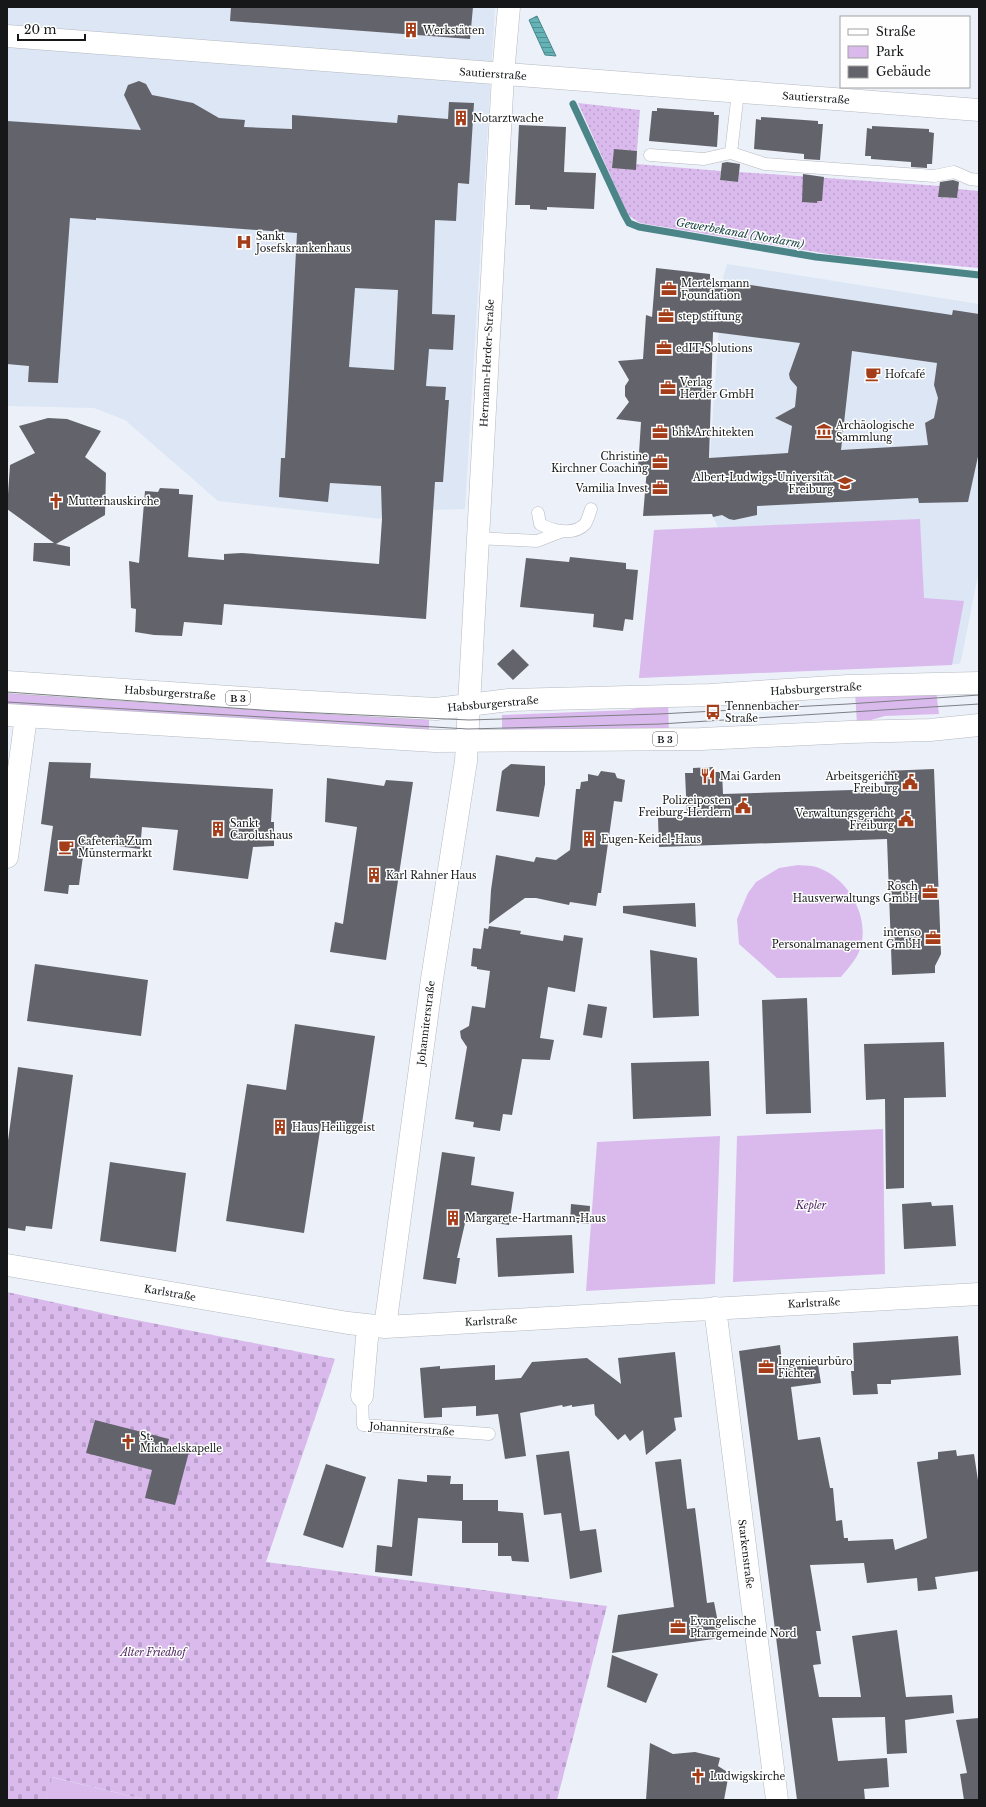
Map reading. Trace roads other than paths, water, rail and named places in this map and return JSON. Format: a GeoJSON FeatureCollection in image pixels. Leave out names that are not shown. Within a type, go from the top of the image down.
{"type":"FeatureCollection","features":[{"type":"Feature","properties":{"kind":"street","name":"Hermann-Herder-Straße"},"geometry":{"type":"LineString","coordinates":[[468,721],[477,538],[508,7]]}},
{"type":"Feature","properties":{"kind":"street","name":"Sautierstraße"},"geometry":{"type":"LineString","coordinates":[[7,36],[979,110]]}},
{"type":"Feature","properties":{"kind":"street","name":"Habsburgerstraße"},"geometry":{"type":"LineString","coordinates":[[7,682],[436,709],[468,721],[701,740],[850,732],[930,730],[979,725]]}},
{"type":"Feature","properties":{"kind":"street","name":"Habsburgerstraße"},"geometry":{"type":"LineString","coordinates":[[17,716],[435,740],[509,700],[710,695],[848,686],[979,683]]}},
{"type":"Feature","properties":{"kind":"street"},"geometry":{"type":"LineString","coordinates":[[7,857],[17,716]]}},
{"type":"Feature","properties":{"kind":"street","name":"Johanniterstraße"},"geometry":{"type":"LineString","coordinates":[[362,1396],[377,1326],[432,979],[466,761],[468,721]]}},
{"type":"Feature","properties":{"kind":"street","name":"Karlstraße"},"geometry":{"type":"LineString","coordinates":[[7,1265],[377,1326],[979,1294]]}},
{"type":"Feature","properties":{"kind":"street","name":"Starkenstraße"},"geometry":{"type":"LineString","coordinates":[[715,1308],[777,1800]]}},
{"type":"Feature","properties":{"kind":"lane"},"geometry":{"type":"LineString","coordinates":[[731,153],[738,92]]}},
{"type":"Feature","properties":{"kind":"lane"},"geometry":{"type":"LineString","coordinates":[[650,155],[704,159],[731,153],[765,164],[934,176],[954,172],[970,179],[979,180]]}},
{"type":"Feature","properties":{"kind":"lane"},"geometry":{"type":"LineString","coordinates":[[477,538],[537,541],[579,528],[585,523],[591,509]]}},
{"type":"Feature","properties":{"kind":"lane"},"geometry":{"type":"LineString","coordinates":[[538,513],[540,524],[549,529],[563,532]]}},
{"type":"Feature","properties":{"kind":"lane","name":"Johanniterstraße"},"geometry":{"type":"LineString","coordinates":[[362,1396],[363,1425],[489,1434]]}},
{"type":"Feature","properties":{"kind":"water"},"geometry":{"type":"Polygon","coordinates":[[[537,16],[556,56],[545,55],[529,20],[537,16]]]}},
{"type":"Feature","properties":{"kind":"waterway","name":"Gewerbekanal (Nordarm)"},"geometry":{"type":"LineString","coordinates":[[573,104],[629,223],[639,227],[816,257],[979,275]]}},
{"type":"Feature","properties":{"kind":"tram line"},"geometry":{"type":"LineString","coordinates":[[7,692],[275,711],[469,720],[659,714],[848,704],[979,695]]}},
{"type":"Feature","properties":{"kind":"tram line"},"geometry":{"type":"LineString","coordinates":[[7,702],[468,729],[660,724],[979,704]]}},
{"type":"Feature","properties":{"kind":"place","name":"Werkstätten"},"geometry":{"type":"Point","coordinates":[411,30]}},
{"type":"Feature","properties":{"kind":"place","name":"Notarztwache"},"geometry":{"type":"Point","coordinates":[461,118]}},
{"type":"Feature","properties":{"kind":"place","name":"Sankt Josefskrankenhaus"},"geometry":{"type":"Point","coordinates":[244,242]}},
{"type":"Feature","properties":{"kind":"place","name":"Mertelsmann Foundation"},"geometry":{"type":"Point","coordinates":[669,289]}},
{"type":"Feature","properties":{"kind":"place","name":"step stiftung"},"geometry":{"type":"Point","coordinates":[666,316]}},
{"type":"Feature","properties":{"kind":"place","name":"edIT-Solutions"},"geometry":{"type":"Point","coordinates":[664,348]}},
{"type":"Feature","properties":{"kind":"place","name":"Hofcafé"},"geometry":{"type":"Point","coordinates":[873,374]}},
{"type":"Feature","properties":{"kind":"place","name":"Verlag Herder GmbH"},"geometry":{"type":"Point","coordinates":[668,388]}},
{"type":"Feature","properties":{"kind":"place","name":"Archäologische Sammlung"},"geometry":{"type":"Point","coordinates":[824,431]}},
{"type":"Feature","properties":{"kind":"place","name":"bhk Architekten"},"geometry":{"type":"Point","coordinates":[660,432]}},
{"type":"Feature","properties":{"kind":"place","name":"Christine Kirchner Coaching"},"geometry":{"type":"Point","coordinates":[660,462]}},
{"type":"Feature","properties":{"kind":"place","name":"Albert-Ludwigs-Universität Freiburg"},"geometry":{"type":"Point","coordinates":[845,483]}},
{"type":"Feature","properties":{"kind":"place","name":"Vamilia Invest"},"geometry":{"type":"Point","coordinates":[660,488]}},
{"type":"Feature","properties":{"kind":"place","name":"Mutterhauskirche"},"geometry":{"type":"Point","coordinates":[56,501]}},
{"type":"Feature","properties":{"kind":"place","name":"Tennenbacher Straße"},"geometry":{"type":"Point","coordinates":[713,712]}},
{"type":"Feature","properties":{"kind":"place","name":"Mai Garden"},"geometry":{"type":"Point","coordinates":[708,776]}},
{"type":"Feature","properties":{"kind":"place","name":"Arbeitsgericht Freiburg"},"geometry":{"type":"Point","coordinates":[910,782]}},
{"type":"Feature","properties":{"kind":"place","name":"Polizeiposten Freiburg-Herdern"},"geometry":{"type":"Point","coordinates":[743,806]}},
{"type":"Feature","properties":{"kind":"place","name":"Verwaltungsgericht Freiburg"},"geometry":{"type":"Point","coordinates":[906,819]}},
{"type":"Feature","properties":{"kind":"place","name":"Sankt Carolushaus"},"geometry":{"type":"Point","coordinates":[218,829]}},
{"type":"Feature","properties":{"kind":"place","name":"Eugen-Keidel-Haus"},"geometry":{"type":"Point","coordinates":[589,839]}},
{"type":"Feature","properties":{"kind":"place","name":"Cafeteria Zum Münstermarkt"},"geometry":{"type":"Point","coordinates":[66,847]}},
{"type":"Feature","properties":{"kind":"place","name":"Karl Rahner Haus"},"geometry":{"type":"Point","coordinates":[374,875]}},
{"type":"Feature","properties":{"kind":"place","name":"Rösch Hausverwaltungs GmbH"},"geometry":{"type":"Point","coordinates":[930,892]}},
{"type":"Feature","properties":{"kind":"place","name":"intenso Personalmanagement GmbH"},"geometry":{"type":"Point","coordinates":[933,938]}},
{"type":"Feature","properties":{"kind":"place","name":"Haus Heiliggeist"},"geometry":{"type":"Point","coordinates":[280,1127]}},
{"type":"Feature","properties":{"kind":"place","name":"Margarete-Hartmann-Haus"},"geometry":{"type":"Point","coordinates":[453,1218]}},
{"type":"Feature","properties":{"kind":"place","name":"Ingenieurbüro Fichter"},"geometry":{"type":"Point","coordinates":[766,1367]}},
{"type":"Feature","properties":{"kind":"place","name":"St. Michaelskapelle"},"geometry":{"type":"Point","coordinates":[128,1442]}},
{"type":"Feature","properties":{"kind":"place","name":"Evangelische Pfarrgemeinde Nord"},"geometry":{"type":"Point","coordinates":[678,1627]}},
{"type":"Feature","properties":{"kind":"place","name":"Ludwigskirche"},"geometry":{"type":"Point","coordinates":[698,1776]}},
{"type":"Feature","properties":{"kind":"park label","name":"Kepler"},"geometry":{"type":"Point","coordinates":[811,1205]}},
{"type":"Feature","properties":{"kind":"park label","name":"Alter Friedhof"},"geometry":{"type":"Point","coordinates":[153,1652]}}]}
